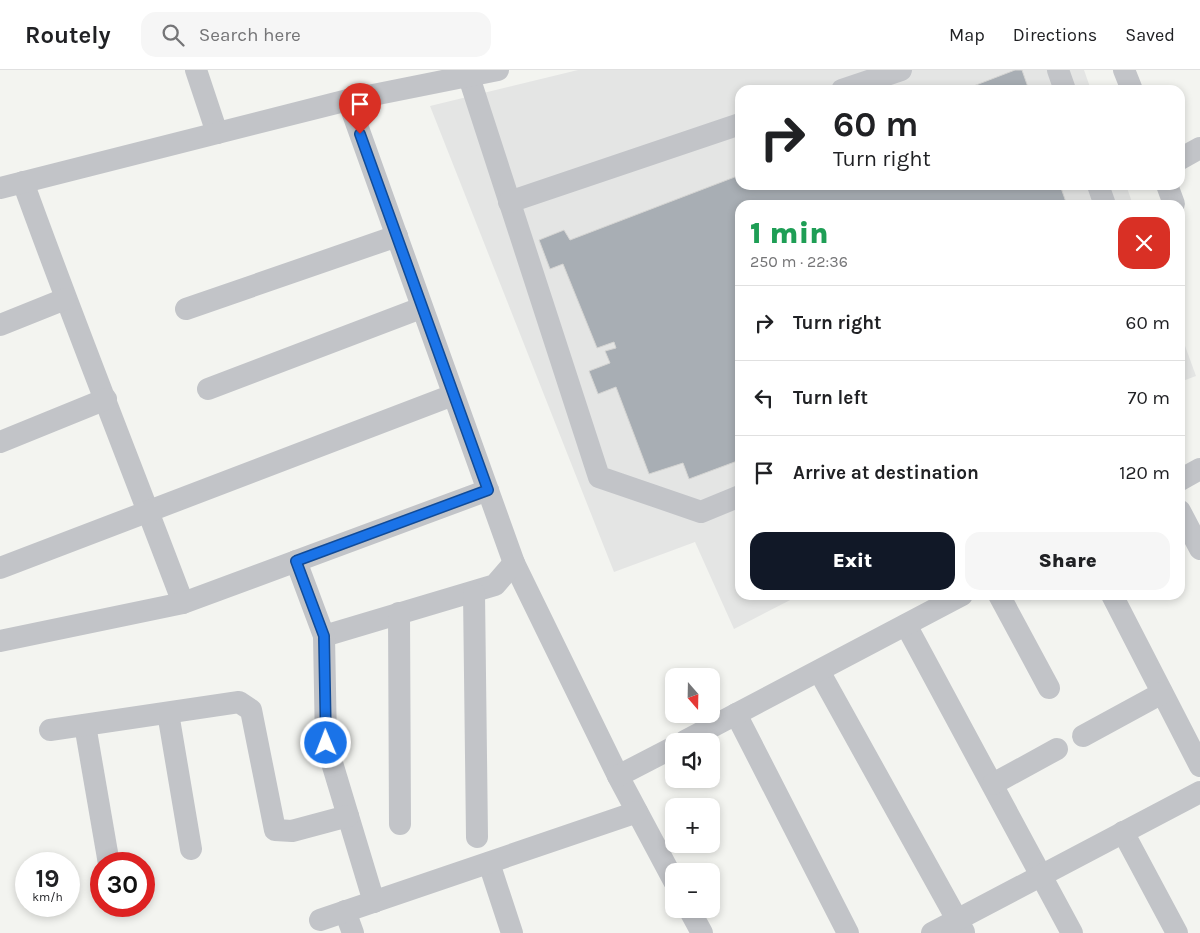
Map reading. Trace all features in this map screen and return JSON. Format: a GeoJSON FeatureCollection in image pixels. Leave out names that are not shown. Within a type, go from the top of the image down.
{"type":"FeatureCollection","features":[{"type":"Feature","properties":{"kind":"street"},"geometry":{"type":"LineString","coordinates":[[196,70],[217,133]]}},
{"type":"Feature","properties":{"kind":"street"},"geometry":{"type":"LineString","coordinates":[[0,188],[348,100],[498,70]]}},
{"type":"Feature","properties":{"kind":"street"},"geometry":{"type":"LineString","coordinates":[[857,85],[901,70]]}},
{"type":"Feature","properties":{"kind":"street"},"geometry":{"type":"LineString","coordinates":[[1058,70],[1063,85]]}},
{"type":"Feature","properties":{"kind":"street"},"geometry":{"type":"LineString","coordinates":[[1124,70],[1130,85]]}},
{"type":"Feature","properties":{"kind":"street"},"geometry":{"type":"LineString","coordinates":[[469,77],[599,476],[701,512],[735,498]]}},
{"type":"Feature","properties":{"kind":"street"},"geometry":{"type":"LineString","coordinates":[[348,100],[452,395],[514,563],[618,776],[665,864]]}},
{"type":"Feature","properties":{"kind":"street"},"geometry":{"type":"LineString","coordinates":[[509,202],[735,126]]}},
{"type":"Feature","properties":{"kind":"street"},"geometry":{"type":"LineString","coordinates":[[1185,156],[1200,148]]}},
{"type":"Feature","properties":{"kind":"street"},"geometry":{"type":"LineString","coordinates":[[23,182],[65,299],[106,399],[183,603]]}},
{"type":"Feature","properties":{"kind":"street"},"geometry":{"type":"LineString","coordinates":[[186,309],[397,236]]}},
{"type":"Feature","properties":{"kind":"street"},"geometry":{"type":"LineString","coordinates":[[0,325],[65,299]]}},
{"type":"Feature","properties":{"kind":"street"},"geometry":{"type":"LineString","coordinates":[[208,389],[421,308]]}},
{"type":"Feature","properties":{"kind":"street"},"geometry":{"type":"LineString","coordinates":[[0,568],[452,395]]}},
{"type":"Feature","properties":{"kind":"street"},"geometry":{"type":"LineString","coordinates":[[0,442],[106,399]]}},
{"type":"Feature","properties":{"kind":"street"},"geometry":{"type":"LineString","coordinates":[[1185,477],[1200,469]]}},
{"type":"Feature","properties":{"kind":"street"},"geometry":{"type":"LineString","coordinates":[[0,641],[183,603],[488,490]]}},
{"type":"Feature","properties":{"kind":"street"},"geometry":{"type":"LineString","coordinates":[[1185,520],[1200,549]]}},
{"type":"Feature","properties":{"kind":"street"},"geometry":{"type":"LineString","coordinates":[[296,561],[324,636],[326,743],[374,902]]}},
{"type":"Feature","properties":{"kind":"street"},"geometry":{"type":"LineString","coordinates":[[324,636],[474,593],[495,585],[514,563]]}},
{"type":"Feature","properties":{"kind":"street"},"geometry":{"type":"LineString","coordinates":[[474,593],[477,837]]}},
{"type":"Feature","properties":{"kind":"street"},"geometry":{"type":"LineString","coordinates":[[700,733],[952,600]]}},
{"type":"Feature","properties":{"kind":"street"},"geometry":{"type":"LineString","coordinates":[[1002,600],[1050,688]]}},
{"type":"Feature","properties":{"kind":"street"},"geometry":{"type":"LineString","coordinates":[[1115,600],[1200,766]]}},
{"type":"Feature","properties":{"kind":"street"},"geometry":{"type":"LineString","coordinates":[[399,613],[400,824]]}},
{"type":"Feature","properties":{"kind":"street"},"geometry":{"type":"LineString","coordinates":[[906,624],[1072,933]]}},
{"type":"Feature","properties":{"kind":"street"},"geometry":{"type":"LineString","coordinates":[[819,671],[961,926]]}},
{"type":"Feature","properties":{"kind":"street"},"geometry":{"type":"LineString","coordinates":[[1084,736],[1162,693]]}},
{"type":"Feature","properties":{"kind":"street"},"geometry":{"type":"LineString","coordinates":[[50,730],[239,702],[251,710],[276,830],[292,831],[348,816]]}},
{"type":"Feature","properties":{"kind":"street"},"geometry":{"type":"LineString","coordinates":[[168,713],[191,849]]}},
{"type":"Feature","properties":{"kind":"street"},"geometry":{"type":"LineString","coordinates":[[736,714],[848,933]]}},
{"type":"Feature","properties":{"kind":"street"},"geometry":{"type":"LineString","coordinates":[[85,725],[107,852]]}},
{"type":"Feature","properties":{"kind":"street"},"geometry":{"type":"LineString","coordinates":[[992,784],[1057,750]]}},
{"type":"Feature","properties":{"kind":"street"},"geometry":{"type":"LineString","coordinates":[[618,776],[665,752]]}},
{"type":"Feature","properties":{"kind":"street"},"geometry":{"type":"LineString","coordinates":[[932,933],[961,926],[1042,875],[1200,792]]}},
{"type":"Feature","properties":{"kind":"street"},"geometry":{"type":"LineString","coordinates":[[320,920],[637,812]]}},
{"type":"Feature","properties":{"kind":"street"},"geometry":{"type":"LineString","coordinates":[[1123,832],[1177,933]]}},
{"type":"Feature","properties":{"kind":"street"},"geometry":{"type":"LineString","coordinates":[[489,863],[512,933]]}},
{"type":"Feature","properties":{"kind":"street"},"geometry":{"type":"LineString","coordinates":[[346,911],[353,933]]}},
{"type":"Feature","properties":{"kind":"street"},"geometry":{"type":"LineString","coordinates":[[694,918],[702,933]]}},
{"type":"Feature","properties":{"kind":"shaded area"},"geometry":{"type":"Polygon","coordinates":[[[578,70],[1084,70],[1089,85],[735,85],[735,190],[1128,190],[1131,200],[735,200],[735,600],[790,600],[734,629],[695,542],[614,572],[430,106],[578,70]]]}},
{"type":"Feature","properties":{"kind":"shaded area"},"geometry":{"type":"Polygon","coordinates":[[[1185,346],[1196,376],[1185,380],[1185,346]]]}},
{"type":"Feature","properties":{"kind":"building"},"geometry":{"type":"Polygon","coordinates":[[[1015,70],[1022,70],[1027,85],[976,85],[1015,70]]]}},
{"type":"Feature","properties":{"kind":"building"},"geometry":{"type":"Polygon","coordinates":[[[735,177],[735,190],[1062,190],[1065,200],[735,200],[735,462],[689,479],[683,463],[649,474],[616,387],[598,394],[589,371],[610,363],[605,351],[616,348],[614,342],[597,348],[563,264],[550,269],[539,240],[564,230],[570,240],[735,177]]]}},
{"type":"Feature","properties":{"kind":"route"},"geometry":{"type":"LineString","coordinates":[[326,743],[324,636],[296,561],[488,490],[360,134]]}}]}
